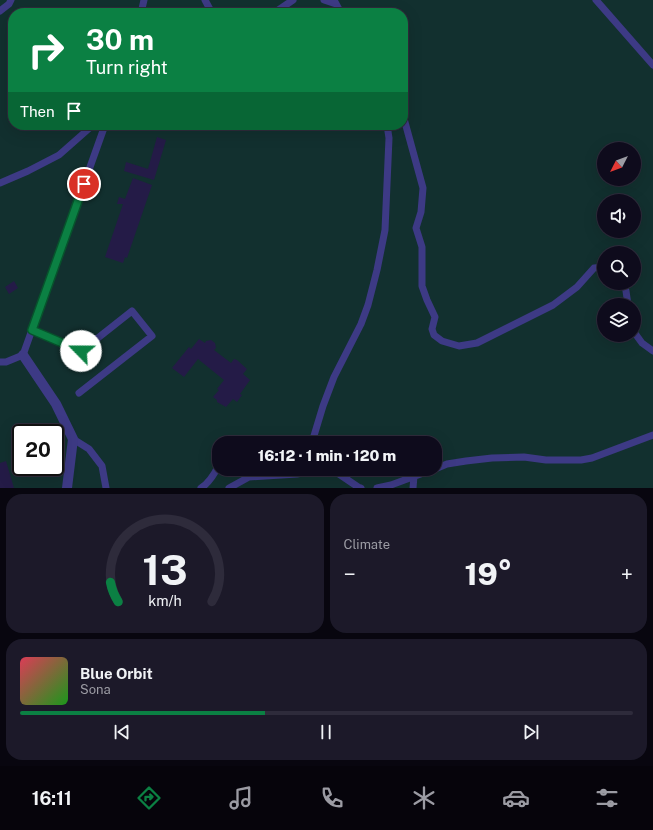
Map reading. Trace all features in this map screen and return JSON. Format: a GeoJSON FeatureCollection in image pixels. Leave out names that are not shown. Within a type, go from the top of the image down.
{"type":"FeatureCollection","features":[{"type":"Feature","properties":{"kind":"street"},"geometry":{"type":"LineString","coordinates":[[23,356],[56,404],[73,439],[67,488]]}},
{"type":"Feature","properties":{"kind":"lane"},"geometry":{"type":"LineString","coordinates":[[0,11],[9,4],[11,0]]}},
{"type":"Feature","properties":{"kind":"lane"},"geometry":{"type":"LineString","coordinates":[[281,8],[293,0]]}},
{"type":"Feature","properties":{"kind":"lane"},"geometry":{"type":"LineString","coordinates":[[324,0],[335,2]]}},
{"type":"Feature","properties":{"kind":"lane"},"geometry":{"type":"LineString","coordinates":[[596,0],[653,65]]}},
{"type":"Feature","properties":{"kind":"lane"},"geometry":{"type":"LineString","coordinates":[[0,183],[59,155],[87,130]]}},
{"type":"Feature","properties":{"kind":"lane"},"geometry":{"type":"LineString","coordinates":[[0,362],[6,362],[23,356],[103,130]]}},
{"type":"Feature","properties":{"kind":"lane"},"geometry":{"type":"LineString","coordinates":[[314,436],[334,377],[361,324],[368,305],[377,270],[385,230],[388,130]]}},
{"type":"Feature","properties":{"kind":"lane"},"geometry":{"type":"LineString","coordinates":[[407,130],[423,188],[421,212],[416,228],[422,247],[422,286],[426,300],[435,317],[432,329],[434,335],[442,341],[459,346],[477,343],[553,305],[577,287],[594,268],[597,268]]}},
{"type":"Feature","properties":{"kind":"lane"},"geometry":{"type":"LineString","coordinates":[[70,360],[132,311],[152,336],[79,393]]}},
{"type":"Feature","properties":{"kind":"lane"},"geometry":{"type":"LineString","coordinates":[[32,330],[81,351]]}},
{"type":"Feature","properties":{"kind":"lane"},"geometry":{"type":"LineString","coordinates":[[641,342],[653,351]]}},
{"type":"Feature","properties":{"kind":"lane"},"geometry":{"type":"LineString","coordinates":[[442,467],[460,462],[492,458],[524,457],[546,460],[581,460],[592,458],[653,434]]}},
{"type":"Feature","properties":{"kind":"lane"},"geometry":{"type":"LineString","coordinates":[[73,439],[89,449],[102,466],[106,488]]}},
{"type":"Feature","properties":{"kind":"lane"},"geometry":{"type":"LineString","coordinates":[[201,488],[212,476]]}},
{"type":"Feature","properties":{"kind":"lane"},"geometry":{"type":"LineString","coordinates":[[229,488],[249,476]]}},
{"type":"Feature","properties":{"kind":"lane"},"geometry":{"type":"LineString","coordinates":[[342,476],[362,488]]}},
{"type":"Feature","properties":{"kind":"lane"},"geometry":{"type":"LineString","coordinates":[[376,488],[391,485],[414,476],[414,488]]}},
{"type":"Feature","properties":{"kind":"lane"},"geometry":{"type":"LineString","coordinates":[[391,485],[399,488]]}},
{"type":"Feature","properties":{"kind":"green space"},"geometry":{"type":"Polygon","coordinates":[[[0,0],[653,0],[653,488],[0,488],[0,0]]]}},
{"type":"Feature","properties":{"kind":"building"},"geometry":{"type":"Polygon","coordinates":[[[157,137],[166,140],[154,180],[124,171],[126,162],[148,169],[157,137]]]}},
{"type":"Feature","properties":{"kind":"building"},"geometry":{"type":"Polygon","coordinates":[[[133,178],[152,185],[127,258],[125,257],[123,263],[105,257],[123,204],[117,204],[119,197],[125,199],[133,178]]]}},
{"type":"Feature","properties":{"kind":"building"},"geometry":{"type":"Polygon","coordinates":[[[14,281],[18,288],[9,294],[5,287],[14,281]]]}},
{"type":"Feature","properties":{"kind":"building"},"geometry":{"type":"Polygon","coordinates":[[[199,339],[205,343],[206,341],[211,340],[215,343],[216,348],[214,350],[231,363],[234,359],[237,360],[247,369],[243,374],[250,380],[240,394],[242,395],[237,402],[233,399],[226,407],[217,402],[217,400],[213,397],[219,390],[217,389],[224,380],[198,359],[184,377],[172,368],[189,347],[191,349],[199,339]]]}},
{"type":"Feature","properties":{"kind":"building"},"geometry":{"type":"Polygon","coordinates":[[[6,461],[14,488],[0,488],[0,463],[6,461]]]}},
{"type":"Feature","properties":{"kind":"route"},"geometry":{"type":"LineString","coordinates":[[81,351],[32,330],[84,184]]}}]}
